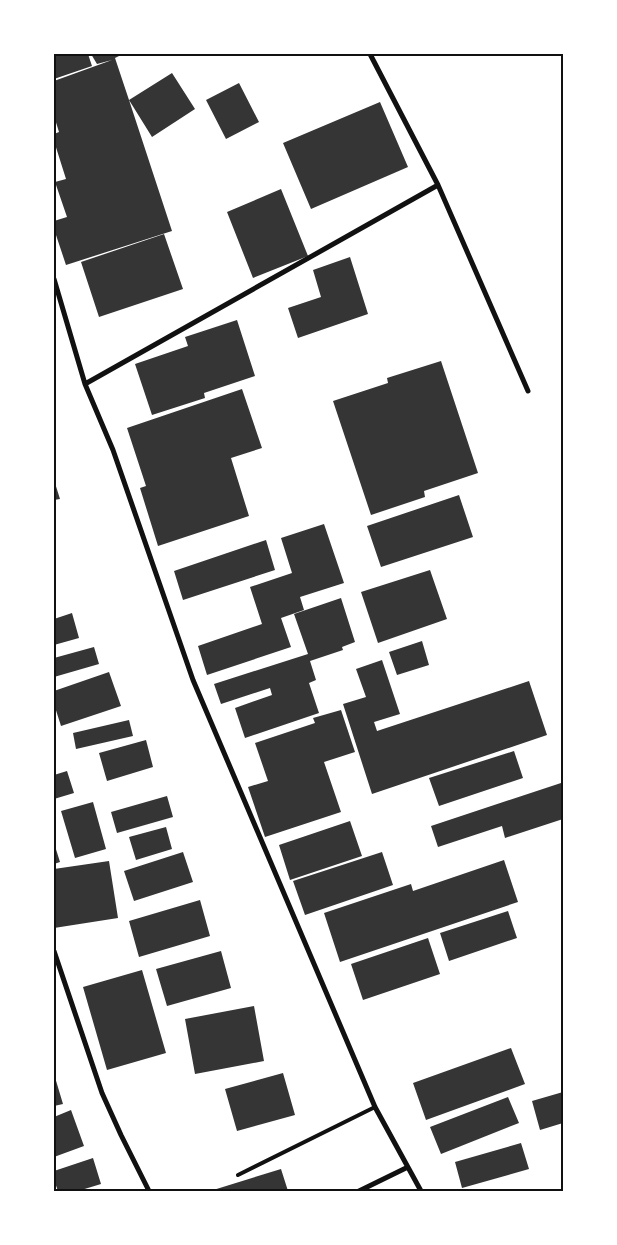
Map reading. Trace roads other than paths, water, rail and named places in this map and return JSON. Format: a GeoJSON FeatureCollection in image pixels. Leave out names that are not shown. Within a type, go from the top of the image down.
{"type":"FeatureCollection","features":[{"type":"Feature","properties":{"kind":"street"},"geometry":{"type":"LineString","coordinates":[[370,54],[438,185],[528,391]]}},
{"type":"Feature","properties":{"kind":"street"},"geometry":{"type":"LineString","coordinates":[[85,384],[438,185]]}},
{"type":"Feature","properties":{"kind":"street"},"geometry":{"type":"LineString","coordinates":[[54,279],[85,384],[113,450],[193,680],[375,1108],[422,1191]]}},
{"type":"Feature","properties":{"kind":"street"},"geometry":{"type":"LineString","coordinates":[[54,951],[102,1093],[120,1135],[149,1191]]}},
{"type":"Feature","properties":{"kind":"street"},"geometry":{"type":"LineString","coordinates":[[359,1191],[408,1167]]}},
{"type":"Feature","properties":{"kind":"lane"},"geometry":{"type":"LineString","coordinates":[[238,1175],[375,1108]]}}]}
